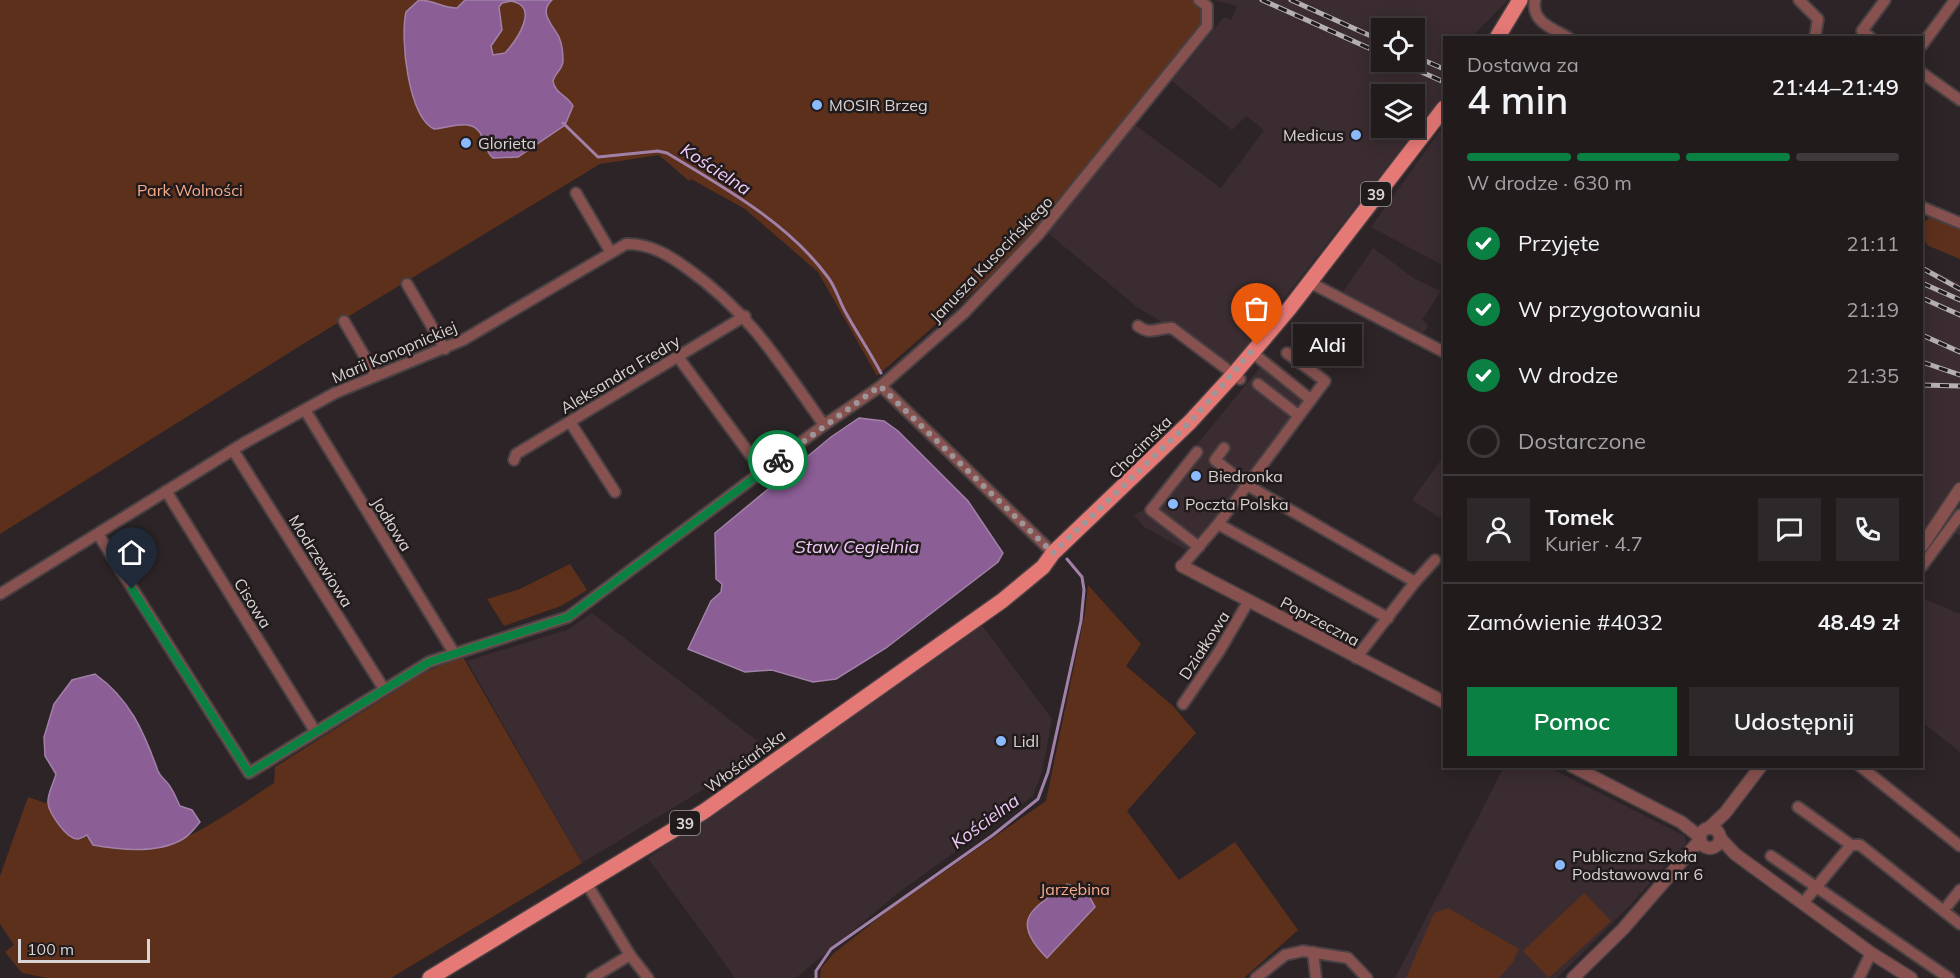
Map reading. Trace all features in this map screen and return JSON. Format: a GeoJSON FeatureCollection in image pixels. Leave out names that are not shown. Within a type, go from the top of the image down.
{"type":"FeatureCollection","features":[{"type":"Feature","properties":{"kind":"main road"},"geometry":{"type":"LineString","coordinates":[[1498,36],[1520,0]]}},
{"type":"Feature","properties":{"kind":"main road","name":"Chocimska"},"geometry":{"type":"LineString","coordinates":[[1115,498],[1184,442],[1237,377],[1443,109]]}},
{"type":"Feature","properties":{"kind":"main road","name":"Chocimska"},"geometry":{"type":"LineString","coordinates":[[1237,377],[1259,358],[1289,309]]}},
{"type":"Feature","properties":{"kind":"main road","name":"Włościańska"},"geometry":{"type":"LineString","coordinates":[[430,978],[587,884],[732,793],[979,615],[1115,498]]}},
{"type":"Feature","properties":{"kind":"street"},"geometry":{"type":"LineString","coordinates":[[1535,0],[1534,8],[1538,19],[1566,36]]}},
{"type":"Feature","properties":{"kind":"street"},"geometry":{"type":"LineString","coordinates":[[1799,0],[1818,19],[1815,36]]}},
{"type":"Feature","properties":{"kind":"street"},"geometry":{"type":"LineString","coordinates":[[1864,35],[1886,0]]}},
{"type":"Feature","properties":{"kind":"street"},"geometry":{"type":"LineString","coordinates":[[1923,44],[1955,0]]}},
{"type":"Feature","properties":{"kind":"street","name":"Janusza Kusocińskiego"},"geometry":{"type":"LineString","coordinates":[[98,534],[249,773],[429,662],[568,617],[824,425],[880,386],[964,313],[1038,235],[1207,26],[1203,3]]}},
{"type":"Feature","properties":{"kind":"street"},"geometry":{"type":"LineString","coordinates":[[1923,74],[1960,100]]}},
{"type":"Feature","properties":{"kind":"street"},"geometry":{"type":"LineString","coordinates":[[576,194],[610,251]]}},
{"type":"Feature","properties":{"kind":"street"},"geometry":{"type":"LineString","coordinates":[[1923,207],[1960,223]]}},
{"type":"Feature","properties":{"kind":"street","name":"Marii Konopnickiej"},"geometry":{"type":"LineString","coordinates":[[0,594],[233,450],[305,410],[376,376],[445,349],[610,251],[626,244],[655,249],[708,284],[745,316],[824,425]]}},
{"type":"Feature","properties":{"kind":"street"},"geometry":{"type":"LineString","coordinates":[[1310,282],[1443,351]]}},
{"type":"Feature","properties":{"kind":"street"},"geometry":{"type":"LineString","coordinates":[[406,284],[445,349]]}},
{"type":"Feature","properties":{"kind":"street","name":"Aleksandra Fredry"},"geometry":{"type":"LineString","coordinates":[[514,460],[516,454],[745,316]]}},
{"type":"Feature","properties":{"kind":"street"},"geometry":{"type":"LineString","coordinates":[[344,321],[376,376]]}},
{"type":"Feature","properties":{"kind":"street"},"geometry":{"type":"LineString","coordinates":[[1138,326],[1144,331],[1154,332],[1172,328],[1237,377]]}},
{"type":"Feature","properties":{"kind":"street"},"geometry":{"type":"LineString","coordinates":[[1182,566],[1218,524],[1325,381],[1287,353]]}},
{"type":"Feature","properties":{"kind":"street"},"geometry":{"type":"LineString","coordinates":[[678,357],[763,472]]}},
{"type":"Feature","properties":{"kind":"street"},"geometry":{"type":"LineString","coordinates":[[1259,358],[1310,399]]}},
{"type":"Feature","properties":{"kind":"street"},"geometry":{"type":"LineString","coordinates":[[1258,384],[1299,416]]}},
{"type":"Feature","properties":{"kind":"street"},"geometry":{"type":"LineString","coordinates":[[880,386],[1053,553]]}},
{"type":"Feature","properties":{"kind":"street","name":"Jodłowa"},"geometry":{"type":"LineString","coordinates":[[305,410],[454,653]]}},
{"type":"Feature","properties":{"kind":"street"},"geometry":{"type":"LineString","coordinates":[[570,422],[615,492]]}},
{"type":"Feature","properties":{"kind":"street"},"geometry":{"type":"LineString","coordinates":[[1224,448],[1215,460],[1247,484],[1415,582]]}},
{"type":"Feature","properties":{"kind":"street","name":"Modrzewiowa"},"geometry":{"type":"LineString","coordinates":[[233,450],[384,689]]}},
{"type":"Feature","properties":{"kind":"street"},"geometry":{"type":"LineString","coordinates":[[1197,452],[1151,510],[1198,547]]}},
{"type":"Feature","properties":{"kind":"street"},"geometry":{"type":"LineString","coordinates":[[1923,544],[1960,489]]}},
{"type":"Feature","properties":{"kind":"street","name":"Cisowa"},"geometry":{"type":"LineString","coordinates":[[166,491],[315,731]]}},
{"type":"Feature","properties":{"kind":"street"},"geometry":{"type":"LineString","coordinates":[[1923,565],[1960,515]]}},
{"type":"Feature","properties":{"kind":"street"},"geometry":{"type":"LineString","coordinates":[[1218,524],[1388,618]]}},
{"type":"Feature","properties":{"kind":"street"},"geometry":{"type":"LineString","coordinates":[[1356,658],[1435,560]]}},
{"type":"Feature","properties":{"kind":"street","name":"Poprzeczna"},"geometry":{"type":"LineString","coordinates":[[1182,566],[1443,702]]}},
{"type":"Feature","properties":{"kind":"street","name":"Działkowa"},"geometry":{"type":"LineString","coordinates":[[1183,704],[1220,650],[1248,602]]}},
{"type":"Feature","properties":{"kind":"street"},"geometry":{"type":"LineString","coordinates":[[1576,768],[1681,822],[1735,854],[1911,978]]}},
{"type":"Feature","properties":{"kind":"street"},"geometry":{"type":"LineString","coordinates":[[1579,977],[1686,858],[1709,838],[1759,768]]}},
{"type":"Feature","properties":{"kind":"street"},"geometry":{"type":"LineString","coordinates":[[1862,768],[1960,846]]}},
{"type":"Feature","properties":{"kind":"street"},"geometry":{"type":"LineString","coordinates":[[1798,807],[1851,845],[1860,845],[1960,924]]}},
{"type":"Feature","properties":{"kind":"street"},"geometry":{"type":"LineString","coordinates":[[1803,903],[1851,845]]}},
{"type":"Feature","properties":{"kind":"street"},"geometry":{"type":"LineString","coordinates":[[1772,856],[1949,978]]}},
{"type":"Feature","properties":{"kind":"street"},"geometry":{"type":"LineString","coordinates":[[587,884],[630,955],[648,978]]}},
{"type":"Feature","properties":{"kind":"street"},"geometry":{"type":"LineString","coordinates":[[1948,905],[1960,890]]}},
{"type":"Feature","properties":{"kind":"street"},"geometry":{"type":"LineString","coordinates":[[1256,978],[1285,955],[1293,952],[1313,952],[1348,958],[1367,978]]}},
{"type":"Feature","properties":{"kind":"street"},"geometry":{"type":"LineString","coordinates":[[1313,952],[1316,978]]}},
{"type":"Feature","properties":{"kind":"street"},"geometry":{"type":"LineString","coordinates":[[1859,978],[1871,952]]}},
{"type":"Feature","properties":{"kind":"street"},"geometry":{"type":"LineString","coordinates":[[592,978],[630,955]]}},
{"type":"Feature","properties":{"kind":"shaded area"},"geometry":{"type":"Polygon","coordinates":[[[1213,0],[1508,0],[1473,36],[1443,36],[1443,100],[1440,99],[1425,118],[1425,84],[1371,84],[1371,138],[1410,138],[1232,365],[1137,307],[1048,233],[1135,125],[1221,188],[1264,130],[1246,116],[1232,130],[1172,81],[1224,17],[1231,20],[1237,6],[1213,0]]]}},
{"type":"Feature","properties":{"kind":"shaded area"},"geometry":{"type":"Polygon","coordinates":[[[1443,126],[1443,265],[1371,227],[1443,126]]]}},
{"type":"Feature","properties":{"kind":"shaded area"},"geometry":{"type":"Polygon","coordinates":[[[1373,248],[1415,279],[1441,291],[1422,320],[1429,326],[1423,333],[1343,292],[1373,248]]]}},
{"type":"Feature","properties":{"kind":"shaded area"},"geometry":{"type":"Polygon","coordinates":[[[1923,266],[1960,283],[1960,536],[1938,520],[1927,537],[1923,534],[1923,266]]]}},
{"type":"Feature","properties":{"kind":"shaded area"},"geometry":{"type":"Polygon","coordinates":[[[1262,365],[1306,399],[1246,481],[1186,550],[1144,527],[1134,515],[1143,510],[1262,365]]]}},
{"type":"Feature","properties":{"kind":"shaded area"},"geometry":{"type":"Polygon","coordinates":[[[1443,457],[1443,514],[1440,518],[1412,500],[1443,457]]]}},
{"type":"Feature","properties":{"kind":"shaded area"},"geometry":{"type":"Polygon","coordinates":[[[1923,598],[1960,614],[1960,752],[1923,723],[1923,598]]]}},
{"type":"Feature","properties":{"kind":"shaded area"},"geometry":{"type":"Polygon","coordinates":[[[592,613],[764,746],[696,794],[582,863],[467,661],[569,629],[592,613]]]}},
{"type":"Feature","properties":{"kind":"shaded area"},"geometry":{"type":"Polygon","coordinates":[[[981,624],[1052,719],[1042,772],[1033,796],[898,893],[796,978],[735,978],[648,858],[981,624]]]}},
{"type":"Feature","properties":{"kind":"shaded area","name":"Publiczna Szkoła Podstawowa nr 6"},"geometry":{"type":"Polygon","coordinates":[[[1503,768],[1550,768],[1685,836],[1686,843],[1631,904],[1557,978],[1395,978],[1503,768]]]}},
{"type":"Feature","properties":{"kind":"green space","name":"Park Wolności"},"geometry":{"type":"Polygon","coordinates":[[[0,0],[1195,0],[1207,6],[1209,19],[1038,235],[877,376],[818,272],[745,209],[691,179],[689,181],[659,155],[600,164],[303,344],[0,534],[0,0]]]}},
{"type":"Feature","properties":{"kind":"green space"},"geometry":{"type":"Polygon","coordinates":[[[1937,217],[1960,227],[1960,259],[1929,246],[1923,240],[1923,224],[1929,218],[1937,217]]]}},
{"type":"Feature","properties":{"kind":"green space"},"geometry":{"type":"Polygon","coordinates":[[[570,564],[587,590],[561,606],[504,626],[487,599],[520,589],[570,564]]]}},
{"type":"Feature","properties":{"kind":"green space","name":"Jarzębina"},"geometry":{"type":"Polygon","coordinates":[[[1088,585],[1141,644],[1126,666],[1173,706],[1196,733],[1127,811],[1179,880],[1235,842],[1298,930],[1244,978],[820,978],[821,968],[834,953],[889,910],[1046,801],[1085,613],[1088,585]]]}},
{"type":"Feature","properties":{"kind":"green space"},"geometry":{"type":"Polygon","coordinates":[[[463,657],[582,863],[391,978],[47,978],[22,973],[5,952],[14,945],[0,924],[0,876],[28,797],[48,804],[61,828],[73,838],[92,837],[149,848],[178,841],[213,823],[274,783],[275,767],[427,671],[463,657]]]}},
{"type":"Feature","properties":{"kind":"green space"},"geometry":{"type":"Polygon","coordinates":[[[1584,893],[1611,921],[1549,978],[1523,951],[1584,893]]]}},
{"type":"Feature","properties":{"kind":"green space"},"geometry":{"type":"Polygon","coordinates":[[[1448,908],[1519,949],[1513,962],[1499,978],[1406,978],[1434,913],[1448,908]]]}},
{"type":"Feature","properties":{"kind":"water"},"geometry":{"type":"Polygon","coordinates":[[[419,0],[457,8],[465,0],[552,0],[546,14],[560,40],[563,61],[553,81],[556,89],[573,106],[565,125],[518,157],[493,158],[487,151],[479,131],[474,127],[461,125],[434,129],[425,121],[412,93],[405,57],[406,12],[419,0]],[[511,1],[502,3],[499,7],[502,30],[491,46],[493,55],[505,53],[520,33],[525,16],[520,4],[511,1]]]}},
{"type":"Feature","properties":{"kind":"water","name":"Staw Cegielnia"},"geometry":{"type":"Polygon","coordinates":[[[859,418],[884,421],[898,431],[968,501],[1003,553],[998,562],[886,648],[836,679],[813,682],[772,670],[745,672],[688,649],[711,601],[721,592],[722,584],[716,579],[715,533],[831,437],[859,418]]]}},
{"type":"Feature","properties":{"kind":"water"},"geometry":{"type":"Polygon","coordinates":[[[95,674],[127,705],[141,730],[159,773],[171,788],[180,806],[192,810],[200,822],[190,834],[173,844],[139,850],[93,845],[87,835],[78,839],[69,835],[59,825],[49,807],[48,800],[56,774],[45,756],[44,737],[54,704],[72,680],[95,674]]]}},
{"type":"Feature","properties":{"kind":"water"},"geometry":{"type":"Polygon","coordinates":[[[1067,884],[1087,892],[1095,907],[1047,958],[1035,945],[1027,924],[1035,908],[1067,884]]]}},
{"type":"Feature","properties":{"kind":"waterway","name":"Kościelna"},"geometry":{"type":"LineString","coordinates":[[563,123],[598,157],[658,151],[667,153],[774,222],[811,257],[830,280],[846,313],[881,373]]}},
{"type":"Feature","properties":{"kind":"waterway","name":"Kościelna"},"geometry":{"type":"LineString","coordinates":[[816,978],[816,971],[831,949],[993,835],[1038,799],[1048,772],[1081,621],[1084,590],[1082,577],[1067,559]]}},
{"type":"Feature","properties":{"kind":"railway"},"geometry":{"type":"LineString","coordinates":[[1262,0],[1371,49]]}},
{"type":"Feature","properties":{"kind":"railway"},"geometry":{"type":"LineString","coordinates":[[1291,0],[1371,36]]}},
{"type":"Feature","properties":{"kind":"railway"},"geometry":{"type":"LineString","coordinates":[[1425,61],[1443,69]]}},
{"type":"Feature","properties":{"kind":"railway"},"geometry":{"type":"LineString","coordinates":[[1422,72],[1443,82]]}},
{"type":"Feature","properties":{"kind":"railway"},"geometry":{"type":"LineString","coordinates":[[1923,269],[1960,289]]}},
{"type":"Feature","properties":{"kind":"railway"},"geometry":{"type":"LineString","coordinates":[[1923,283],[1960,300]]}},
{"type":"Feature","properties":{"kind":"railway"},"geometry":{"type":"LineString","coordinates":[[1923,298],[1960,315]]}},
{"type":"Feature","properties":{"kind":"railway"},"geometry":{"type":"LineString","coordinates":[[1923,335],[1960,352]]}},
{"type":"Feature","properties":{"kind":"railway"},"geometry":{"type":"LineString","coordinates":[[1923,362],[1960,375]]}},
{"type":"Feature","properties":{"kind":"railway"},"geometry":{"type":"LineString","coordinates":[[1923,385],[1960,386]]}},
{"type":"Feature","properties":{"kind":"way so far"},"geometry":{"type":"LineString","coordinates":[[778,460],[880,386],[1053,553],[1115,498],[1132,478],[1190,422],[1257,345]]}},
{"type":"Feature","properties":{"kind":"place","name":"MOSIR Brzeg"},"geometry":{"type":"Point","coordinates":[817,105]}},
{"type":"Feature","properties":{"kind":"place","name":"Medicus"},"geometry":{"type":"Point","coordinates":[1356,135]}},
{"type":"Feature","properties":{"kind":"place","name":"Glorieta"},"geometry":{"type":"Point","coordinates":[466,143]}},
{"type":"Feature","properties":{"kind":"place","name":"Aldi"},"geometry":{"type":"Point","coordinates":[1257,345]}},
{"type":"Feature","properties":{"kind":"place","name":"Biedronka"},"geometry":{"type":"Point","coordinates":[1196,476]}},
{"type":"Feature","properties":{"kind":"place","name":"Poczta Polska"},"geometry":{"type":"Point","coordinates":[1173,504]}},
{"type":"Feature","properties":{"kind":"place","name":"Lidl"},"geometry":{"type":"Point","coordinates":[1001,741]}},
{"type":"Feature","properties":{"kind":"place","name":"Publiczna Szkoła Podstawowa nr 6"},"geometry":{"type":"Point","coordinates":[1560,865]}},
{"type":"Feature","properties":{"kind":"route"},"geometry":{"type":"LineString","coordinates":[[132,589],[249,773],[429,662],[568,617],[778,460]]}}]}
